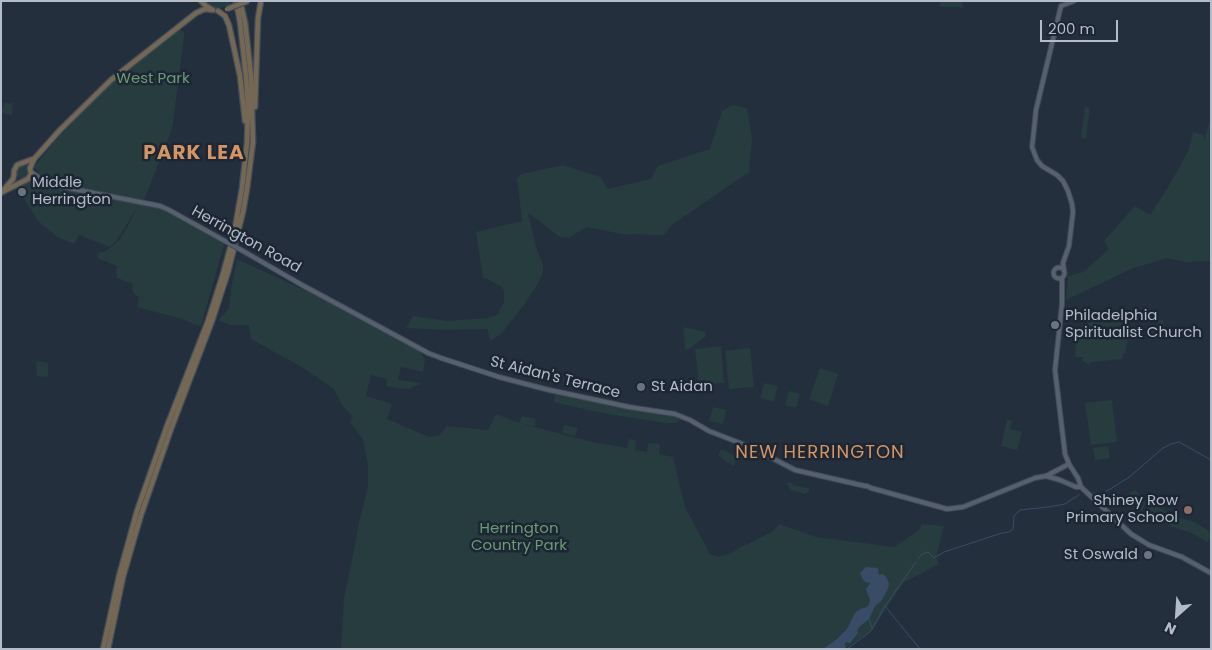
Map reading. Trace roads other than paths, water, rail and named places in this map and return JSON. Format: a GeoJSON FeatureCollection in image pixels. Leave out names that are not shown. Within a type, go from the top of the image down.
{"type":"FeatureCollection","features":[{"type":"Feature","properties":{"kind":"highway"},"geometry":{"type":"LineString","coordinates":[[201,1],[206,6],[225,16],[229,25],[240,76],[247,143]]}},
{"type":"Feature","properties":{"kind":"highway"},"geometry":{"type":"LineString","coordinates":[[196,13],[201,1]]}},
{"type":"Feature","properties":{"kind":"highway"},"geometry":{"type":"LineString","coordinates":[[103,649],[119,576],[138,511],[167,426],[208,321],[223,274],[237,215],[247,143],[248,108],[240,22],[236,1]]}},
{"type":"Feature","properties":{"kind":"highway"},"geometry":{"type":"LineString","coordinates":[[240,1],[245,22],[251,76],[253,142]]}},
{"type":"Feature","properties":{"kind":"highway"},"geometry":{"type":"LineString","coordinates":[[2,192],[11,182],[17,165],[34,159],[60,130],[111,80],[196,13],[205,9],[227,10],[248,1]]}},
{"type":"Feature","properties":{"kind":"highway"},"geometry":{"type":"LineString","coordinates":[[108,649],[123,577],[141,516],[171,429],[209,329],[239,233],[253,142],[258,18],[262,1]]}},
{"type":"Feature","properties":{"kind":"highway"},"geometry":{"type":"LineString","coordinates":[[2,192],[30,177],[34,159]]}},
{"type":"Feature","properties":{"kind":"highway"},"geometry":{"type":"LineString","coordinates":[[24,163],[31,170]]}},
{"type":"Feature","properties":{"kind":"highway"},"geometry":{"type":"LineString","coordinates":[[14,173],[19,180],[24,180]]}},
{"type":"Feature","properties":{"kind":"main road"},"geometry":{"type":"LineString","coordinates":[[1060,278],[1065,274],[1063,264],[1069,246],[1073,212],[1072,204],[1063,181],[1057,174],[1042,166],[1037,160],[1032,147],[1033,125],[1062,5],[1074,1]]}},
{"type":"Feature","properties":{"kind":"main road","name":"Herrington Road"},"geometry":{"type":"LineString","coordinates":[[31,170],[41,179],[58,186],[160,206],[169,210],[428,353]]}},
{"type":"Feature","properties":{"kind":"main road","name":"Herrington Road"},"geometry":{"type":"LineString","coordinates":[[24,180],[41,179]]}},
{"type":"Feature","properties":{"kind":"main road"},"geometry":{"type":"LineString","coordinates":[[1065,257],[1054,274],[1060,278],[1062,288],[1055,370],[1064,454],[1081,487],[1137,539],[1182,557],[1211,573]]}},
{"type":"Feature","properties":{"kind":"main road"},"geometry":{"type":"LineString","coordinates":[[1057,268],[1064,270]]}},
{"type":"Feature","properties":{"kind":"main road","name":"St Aidan's Terrace"},"geometry":{"type":"LineString","coordinates":[[428,353],[499,378],[629,407],[675,414],[709,431],[753,448],[795,470],[868,486],[947,509],[964,507],[1035,478],[1046,476],[1069,464]]}},
{"type":"Feature","properties":{"kind":"main road"},"geometry":{"type":"LineString","coordinates":[[1046,476],[1081,487]]}},
{"type":"Feature","properties":{"kind":"water"},"geometry":{"type":"Polygon","coordinates":[[[866,567],[878,568],[879,575],[883,574],[889,583],[888,589],[881,601],[875,606],[869,619],[859,627],[858,633],[850,643],[844,644],[846,647],[843,649],[823,649],[847,629],[855,613],[869,604],[870,600],[866,589],[870,583],[863,580],[860,573],[866,567]]]}},
{"type":"Feature","properties":{"kind":"waterway"},"geometry":{"type":"LineString","coordinates":[[1094,493],[1102,494],[1128,478],[1163,448],[1171,444],[1179,442],[1211,460]]}},
{"type":"Feature","properties":{"kind":"waterway"},"geometry":{"type":"LineString","coordinates":[[918,559],[922,554],[928,552],[934,558],[944,552],[1009,532],[1013,529],[1014,516],[1020,510],[1065,504],[1080,494]]}},
{"type":"Feature","properties":{"kind":"waterway"},"geometry":{"type":"LineString","coordinates":[[916,562],[885,606],[920,649]]}},
{"type":"Feature","properties":{"kind":"waterway"},"geometry":{"type":"LineString","coordinates":[[847,649],[871,631],[885,606]]}},
{"type":"Feature","properties":{"kind":"waterway"},"geometry":{"type":"LineString","coordinates":[[869,619],[872,628]]}},
{"type":"Feature","properties":{"kind":"place","name":"Middle Herrington"},"geometry":{"type":"Point","coordinates":[22,192]}},
{"type":"Feature","properties":{"kind":"place","name":"Philadelphia Spiritualist Church"},"geometry":{"type":"Point","coordinates":[1055,325]}},
{"type":"Feature","properties":{"kind":"place","name":"St Aidan"},"geometry":{"type":"Point","coordinates":[641,387]}},
{"type":"Feature","properties":{"kind":"place","name":"Shiney Row Primary School"},"geometry":{"type":"Point","coordinates":[1188,510]}},
{"type":"Feature","properties":{"kind":"place","name":"St Oswald"},"geometry":{"type":"Point","coordinates":[1148,555]}},
{"type":"Feature","properties":{"kind":"district","name":"PARK LEA"},"geometry":{"type":"Point","coordinates":[194,154]}},
{"type":"Feature","properties":{"kind":"district","name":"NEW HERRINGTON"},"geometry":{"type":"Point","coordinates":[820,453]}},
{"type":"Feature","properties":{"kind":"park label","name":"West Park"},"geometry":{"type":"Point","coordinates":[153,79]}},
{"type":"Feature","properties":{"kind":"park label","name":"Herrington Country Park"},"geometry":{"type":"Point","coordinates":[519,538]}}]}
